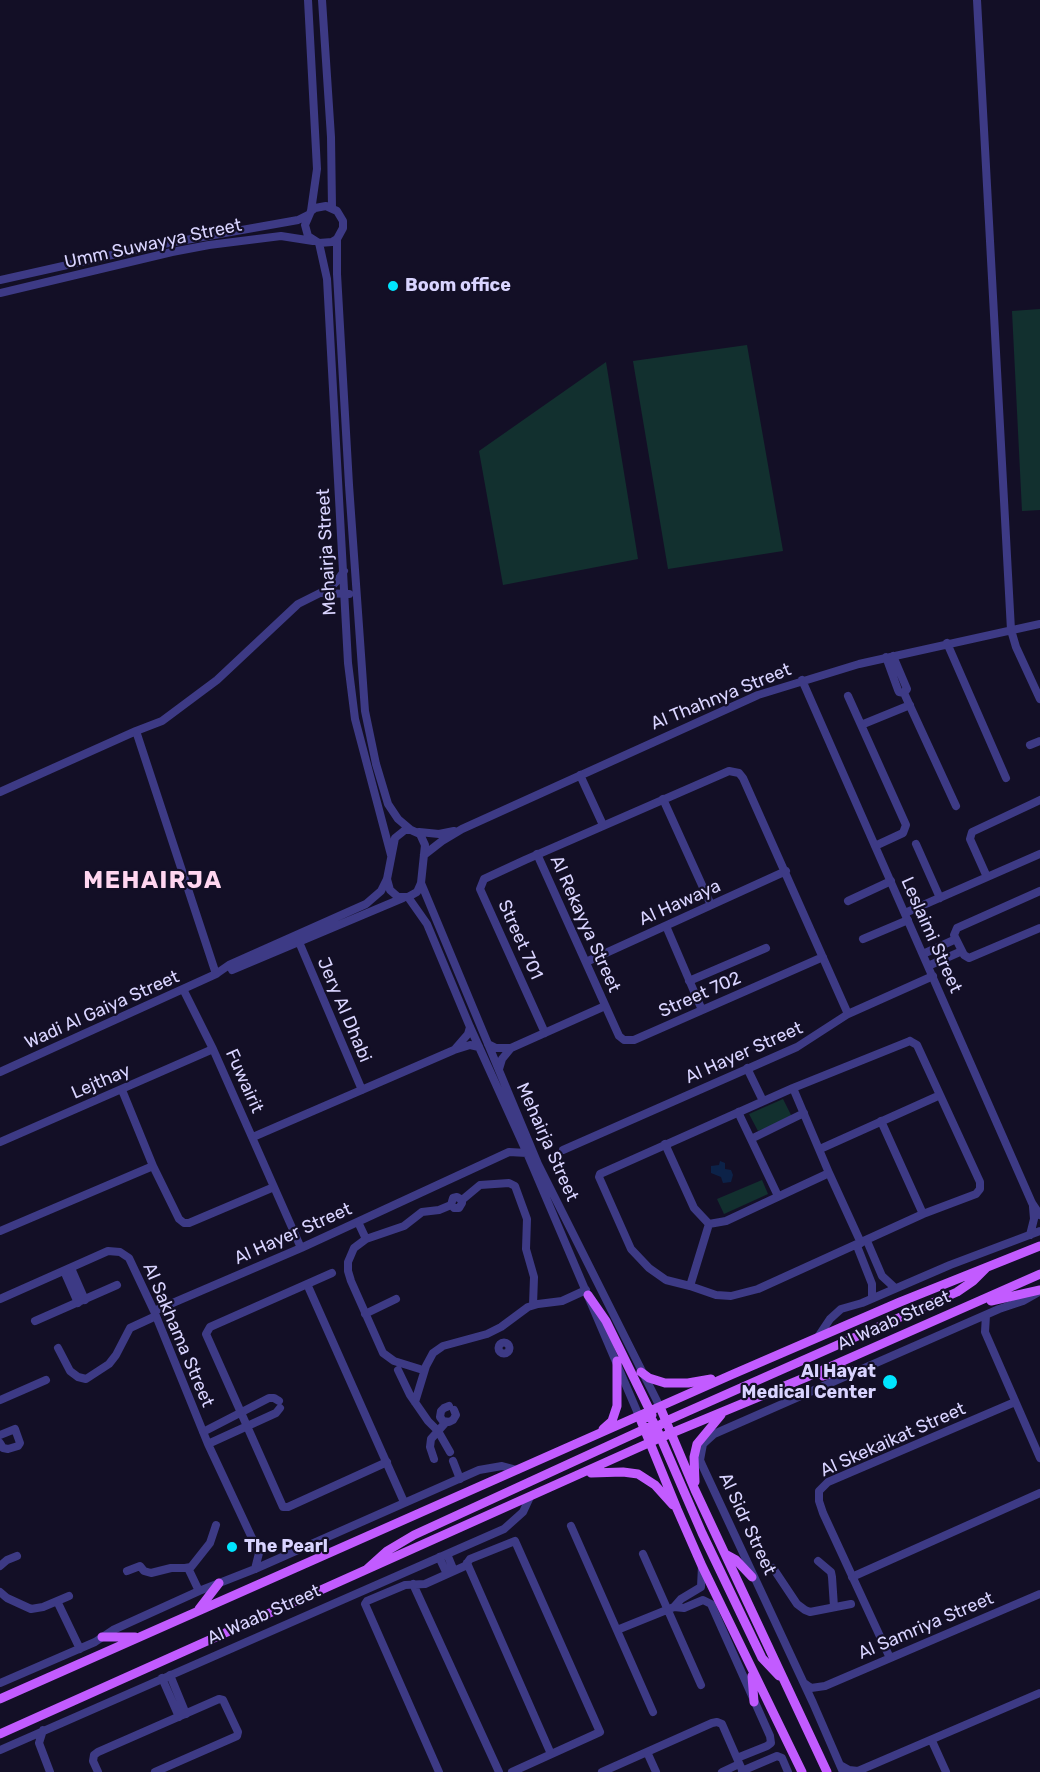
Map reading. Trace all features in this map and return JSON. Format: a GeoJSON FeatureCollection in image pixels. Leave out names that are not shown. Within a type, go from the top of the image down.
{"type":"FeatureCollection","features":[{"type":"Feature","properties":{"kind":"main road","name":"Al Waab Street"},"geometry":{"type":"LineString","coordinates":[[0,1699],[731,1375],[900,1302],[1040,1246]]}},
{"type":"Feature","properties":{"kind":"main road"},"geometry":{"type":"LineString","coordinates":[[364,1572],[387,1551],[414,1535],[645,1429],[957,1292],[973,1281],[987,1266]]}},
{"type":"Feature","properties":{"kind":"main road","name":"Al Waab Street"},"geometry":{"type":"LineString","coordinates":[[0,1734],[662,1437],[809,1376],[1040,1274]]}},
{"type":"Feature","properties":{"kind":"main road"},"geometry":{"type":"LineString","coordinates":[[971,1305],[1040,1291]]}},
{"type":"Feature","properties":{"kind":"main road"},"geometry":{"type":"LineString","coordinates":[[587,1293],[606,1321],[658,1424],[702,1533],[762,1658],[785,1682]]}},
{"type":"Feature","properties":{"kind":"main road"},"geometry":{"type":"LineString","coordinates":[[592,1437],[607,1426],[616,1414],[617,1361]]}},
{"type":"Feature","properties":{"kind":"main road"},"geometry":{"type":"LineString","coordinates":[[809,1376],[821,1376],[845,1370],[857,1371]]}},
{"type":"Feature","properties":{"kind":"main road"},"geometry":{"type":"LineString","coordinates":[[641,1372],[656,1381],[680,1383],[695,1383],[731,1375]]}},
{"type":"Feature","properties":{"kind":"main road"},"geometry":{"type":"LineString","coordinates":[[651,1442],[651,1433],[658,1424],[661,1414],[660,1407]]}},
{"type":"Feature","properties":{"kind":"main road"},"geometry":{"type":"LineString","coordinates":[[695,1490],[694,1450],[701,1438],[724,1412]]}},
{"type":"Feature","properties":{"kind":"main road"},"geometry":{"type":"LineString","coordinates":[[639,1416],[649,1417],[658,1424]]}},
{"type":"Feature","properties":{"kind":"main road"},"geometry":{"type":"LineString","coordinates":[[639,1416],[702,1566],[802,1772]]}},
{"type":"Feature","properties":{"kind":"main road","name":"Al Sidr Street"},"geometry":{"type":"LineString","coordinates":[[658,1424],[672,1433],[695,1490],[827,1772]]}},
{"type":"Feature","properties":{"kind":"main road"},"geometry":{"type":"LineString","coordinates":[[585,1473],[638,1474],[655,1485],[677,1509]]}},
{"type":"Feature","properties":{"kind":"main road"},"geometry":{"type":"LineString","coordinates":[[725,1554],[736,1560],[752,1576]]}},
{"type":"Feature","properties":{"kind":"main road"},"geometry":{"type":"LineString","coordinates":[[197,1612],[219,1582]]}},
{"type":"Feature","properties":{"kind":"main road"},"geometry":{"type":"LineString","coordinates":[[102,1638],[140,1637]]}},
{"type":"Feature","properties":{"kind":"main road"},"geometry":{"type":"LineString","coordinates":[[752,1671],[754,1702]]}},
{"type":"Feature","properties":{"kind":"street"},"geometry":{"type":"LineString","coordinates":[[308,0],[317,169],[310,213],[305,225],[306,231],[316,242],[332,242],[337,239],[341,233],[343,221],[337,211],[321,207],[310,213]]}},
{"type":"Feature","properties":{"kind":"street"},"geometry":{"type":"LineString","coordinates":[[322,0],[331,137],[332,208]]}},
{"type":"Feature","properties":{"kind":"street"},"geometry":{"type":"LineString","coordinates":[[977,0],[1011,630],[1016,648],[1040,699]]}},
{"type":"Feature","properties":{"kind":"street","name":"Umm Suwayya Street"},"geometry":{"type":"LineString","coordinates":[[0,280],[175,241],[298,220],[310,213]]}},
{"type":"Feature","properties":{"kind":"street","name":"Umm Suwayya Street"},"geometry":{"type":"LineString","coordinates":[[0,293],[209,245],[280,236],[316,242]]}},
{"type":"Feature","properties":{"kind":"street","name":"Mehairja Street"},"geometry":{"type":"LineString","coordinates":[[337,239],[337,273],[364,711],[374,756],[391,809],[402,823],[414,830]]}},
{"type":"Feature","properties":{"kind":"street","name":"Mehairja Street"},"geometry":{"type":"LineString","coordinates":[[316,242],[327,279],[348,663],[355,718],[391,855]]}},
{"type":"Feature","properties":{"kind":"street"},"geometry":{"type":"LineString","coordinates":[[0,792],[135,731],[162,722],[217,680],[298,604],[337,581],[344,570]]}},
{"type":"Feature","properties":{"kind":"street"},"geometry":{"type":"LineString","coordinates":[[320,592],[356,593]]}},
{"type":"Feature","properties":{"kind":"street","name":"Al Thahnya Street"},"geometry":{"type":"LineString","coordinates":[[424,855],[462,829],[736,703],[802,680],[889,656],[1040,624]]}},
{"type":"Feature","properties":{"kind":"street"},"geometry":{"type":"LineString","coordinates":[[947,643],[1006,778]]}},
{"type":"Feature","properties":{"kind":"street"},"geometry":{"type":"LineString","coordinates":[[889,656],[898,690],[904,693],[956,806]]}},
{"type":"Feature","properties":{"kind":"street","name":"Leslaimi Street"},"geometry":{"type":"LineString","coordinates":[[802,680],[1032,1203],[1040,1215]]}},
{"type":"Feature","properties":{"kind":"street"},"geometry":{"type":"LineString","coordinates":[[848,696],[906,825],[903,833],[875,846]]}},
{"type":"Feature","properties":{"kind":"street"},"geometry":{"type":"LineString","coordinates":[[861,725],[910,705]]}},
{"type":"Feature","properties":{"kind":"street"},"geometry":{"type":"LineString","coordinates":[[135,731],[216,974]]}},
{"type":"Feature","properties":{"kind":"street"},"geometry":{"type":"LineString","coordinates":[[1030,745],[1040,741]]}},
{"type":"Feature","properties":{"kind":"street","name":"Street 701"},"geometry":{"type":"LineString","coordinates":[[545,1033],[480,889],[484,879],[488,876],[726,771],[739,773],[744,778],[786,871]]}},
{"type":"Feature","properties":{"kind":"street"},"geometry":{"type":"LineString","coordinates":[[580,775],[603,825]]}},
{"type":"Feature","properties":{"kind":"street"},"geometry":{"type":"LineString","coordinates":[[663,799],[711,905]]}},
{"type":"Feature","properties":{"kind":"street"},"geometry":{"type":"LineString","coordinates":[[987,877],[970,838],[972,831],[1040,800]]}},
{"type":"Feature","properties":{"kind":"street","name":"Al Thahnya Street"},"geometry":{"type":"LineString","coordinates":[[414,830],[439,834],[462,829]]}},
{"type":"Feature","properties":{"kind":"street"},"geometry":{"type":"LineString","coordinates":[[387,879],[395,838],[405,830],[414,830],[424,841],[421,883],[417,892],[406,897]]}},
{"type":"Feature","properties":{"kind":"street"},"geometry":{"type":"LineString","coordinates":[[916,844],[940,898]]}},
{"type":"Feature","properties":{"kind":"street","name":"Al Rekayya Street"},"geometry":{"type":"LineString","coordinates":[[537,854],[605,1006]]}},
{"type":"Feature","properties":{"kind":"street"},"geometry":{"type":"LineString","coordinates":[[863,939],[940,898],[1040,854]]}},
{"type":"Feature","properties":{"kind":"street"},"geometry":{"type":"LineString","coordinates":[[786,871],[848,1014]]}},
{"type":"Feature","properties":{"kind":"street","name":"Al Hawaya"},"geometry":{"type":"LineString","coordinates":[[586,962],[786,871]]}},
{"type":"Feature","properties":{"kind":"street","name":"Mehairja Street"},"geometry":{"type":"LineString","coordinates":[[387,879],[393,894],[406,897],[427,924],[639,1416]]}},
{"type":"Feature","properties":{"kind":"street","name":"Wadi Al Gaiya Street"},"geometry":{"type":"LineString","coordinates":[[0,1072],[366,904],[381,891],[387,879]]}},
{"type":"Feature","properties":{"kind":"street"},"geometry":{"type":"LineString","coordinates":[[848,901],[891,881]]}},
{"type":"Feature","properties":{"kind":"street","name":"Mehairja Street"},"geometry":{"type":"LineString","coordinates":[[421,883],[538,1164],[660,1407]]}},
{"type":"Feature","properties":{"kind":"street"},"geometry":{"type":"LineString","coordinates":[[1040,891],[957,928],[954,933],[966,957],[973,957],[1040,928]]}},
{"type":"Feature","properties":{"kind":"street","name":"Wadi Al Gaiya Street"},"geometry":{"type":"LineString","coordinates":[[216,974],[227,972],[406,897]]}},
{"type":"Feature","properties":{"kind":"street"},"geometry":{"type":"LineString","coordinates":[[666,926],[702,1010]]}},
{"type":"Feature","properties":{"kind":"street"},"geometry":{"type":"LineString","coordinates":[[923,954],[956,939]]}},
{"type":"Feature","properties":{"kind":"street","name":"Jery Al Dhabi"},"geometry":{"type":"LineString","coordinates":[[299,942],[362,1090]]}},
{"type":"Feature","properties":{"kind":"street"},"geometry":{"type":"LineString","coordinates":[[689,981],[766,948]]}},
{"type":"Feature","properties":{"kind":"street"},"geometry":{"type":"LineString","coordinates":[[928,966],[962,951]]}},
{"type":"Feature","properties":{"kind":"street","name":"Street 702"},"geometry":{"type":"LineString","coordinates":[[605,1006],[619,1036],[631,1041],[823,957]]}},
{"type":"Feature","properties":{"kind":"street","name":"Al Hayer Street"},"geometry":{"type":"LineString","coordinates":[[563,1150],[797,1047],[848,1014],[933,975]]}},
{"type":"Feature","properties":{"kind":"street","name":"Fuwairit"},"geometry":{"type":"LineString","coordinates":[[183,989],[213,1049],[301,1248]]}},
{"type":"Feature","properties":{"kind":"street"},"geometry":{"type":"LineString","coordinates":[[488,1044],[496,1048],[511,1048],[605,1006]]}},
{"type":"Feature","properties":{"kind":"street"},"geometry":{"type":"LineString","coordinates":[[454,1050],[468,1035],[470,1027]]}},
{"type":"Feature","properties":{"kind":"street"},"geometry":{"type":"LineString","coordinates":[[910,1041],[917,1045],[980,1186],[976,1194],[923,1214],[746,1293],[731,1296],[716,1295],[666,1280],[649,1268],[625,1237],[599,1177],[600,1173],[763,1101],[910,1041]]}},
{"type":"Feature","properties":{"kind":"street","name":"Jery Al Dhabi"},"geometry":{"type":"LineString","coordinates":[[253,1137],[454,1050],[470,1045],[479,1047]]}},
{"type":"Feature","properties":{"kind":"street"},"geometry":{"type":"LineString","coordinates":[[499,1072],[501,1059],[511,1048]]}},
{"type":"Feature","properties":{"kind":"street","name":"Lejthay"},"geometry":{"type":"LineString","coordinates":[[0,1142],[213,1049]]}},
{"type":"Feature","properties":{"kind":"street"},"geometry":{"type":"LineString","coordinates":[[747,1068],[763,1101]]}},
{"type":"Feature","properties":{"kind":"street"},"geometry":{"type":"LineString","coordinates":[[793,1088],[861,1243],[882,1276],[895,1288]]}},
{"type":"Feature","properties":{"kind":"street"},"geometry":{"type":"LineString","coordinates":[[122,1090],[153,1166],[179,1219],[184,1223],[189,1223],[274,1188]]}},
{"type":"Feature","properties":{"kind":"street"},"geometry":{"type":"LineString","coordinates":[[820,1149],[938,1096]]}},
{"type":"Feature","properties":{"kind":"street"},"geometry":{"type":"LineString","coordinates":[[738,1112],[778,1196]]}},
{"type":"Feature","properties":{"kind":"street"},"geometry":{"type":"LineString","coordinates":[[751,1139],[804,1113]]}},
{"type":"Feature","properties":{"kind":"street"},"geometry":{"type":"LineString","coordinates":[[881,1121],[923,1214]]}},
{"type":"Feature","properties":{"kind":"street"},"geometry":{"type":"LineString","coordinates":[[510,1152],[516,1142],[518,1132]]}},
{"type":"Feature","properties":{"kind":"street"},"geometry":{"type":"LineString","coordinates":[[665,1144],[694,1208],[709,1224]]}},
{"type":"Feature","properties":{"kind":"street","name":"Al Hayer Street"},"geometry":{"type":"LineString","coordinates":[[58,1348],[70,1371],[86,1379],[109,1364],[130,1328],[155,1313],[510,1152],[527,1153]]}},
{"type":"Feature","properties":{"kind":"street"},"geometry":{"type":"LineString","coordinates":[[0,1231],[153,1166]]}},
{"type":"Feature","properties":{"kind":"street"},"geometry":{"type":"LineString","coordinates":[[709,1224],[726,1221],[829,1173]]}},
{"type":"Feature","properties":{"kind":"street"},"geometry":{"type":"LineString","coordinates":[[423,1370],[394,1361],[386,1356],[378,1346],[347,1266],[351,1252],[366,1239],[404,1226],[422,1212],[439,1210],[451,1205],[459,1208],[462,1200],[480,1185],[509,1183],[515,1186],[527,1219],[526,1249],[534,1277],[533,1305]]}},
{"type":"Feature","properties":{"kind":"street","name":"Leslaimi Street"},"geometry":{"type":"LineString","coordinates":[[1030,1235],[1034,1219],[1032,1203]]}},
{"type":"Feature","properties":{"kind":"street"},"geometry":{"type":"LineString","coordinates":[[358,1222],[366,1239]]}},
{"type":"Feature","properties":{"kind":"street"},"geometry":{"type":"LineString","coordinates":[[690,1286],[709,1224]]}},
{"type":"Feature","properties":{"kind":"street","name":"Al Waab Street"},"geometry":{"type":"LineString","coordinates":[[815,1340],[837,1312],[1040,1231]]}},
{"type":"Feature","properties":{"kind":"street"},"geometry":{"type":"LineString","coordinates":[[861,1243],[873,1284],[872,1298]]}},
{"type":"Feature","properties":{"kind":"street","name":"Al Sakhama Street"},"geometry":{"type":"LineString","coordinates":[[0,1299],[108,1251],[115,1251],[129,1258],[155,1313],[208,1444],[259,1553]]}},
{"type":"Feature","properties":{"kind":"street"},"geometry":{"type":"LineString","coordinates":[[68,1269],[81,1302]]}},
{"type":"Feature","properties":{"kind":"street"},"geometry":{"type":"LineString","coordinates":[[332,1273],[207,1330],[207,1334],[281,1505],[285,1508],[387,1462]]}},
{"type":"Feature","properties":{"kind":"street"},"geometry":{"type":"LineString","coordinates":[[307,1284],[404,1502]]}},
{"type":"Feature","properties":{"kind":"street"},"geometry":{"type":"LineString","coordinates":[[35,1321],[117,1285]]}},
{"type":"Feature","properties":{"kind":"street","name":"Al Waab Street"},"geometry":{"type":"LineString","coordinates":[[857,1371],[966,1323],[1023,1301],[1040,1291]]}},
{"type":"Feature","properties":{"kind":"street"},"geometry":{"type":"LineString","coordinates":[[415,1402],[423,1370],[434,1353],[443,1346],[479,1337],[499,1328],[533,1305],[562,1301],[587,1293]]}},
{"type":"Feature","properties":{"kind":"street"},"geometry":{"type":"LineString","coordinates":[[365,1314],[396,1299]]}},
{"type":"Feature","properties":{"kind":"street"},"geometry":{"type":"LineString","coordinates":[[985,1332],[986,1315]]}},
{"type":"Feature","properties":{"kind":"street"},"geometry":{"type":"LineString","coordinates":[[966,1323],[976,1324],[985,1332],[1040,1458]]}},
{"type":"Feature","properties":{"kind":"street"},"geometry":{"type":"LineString","coordinates":[[499,1328],[502,1342]]}},
{"type":"Feature","properties":{"kind":"street"},"geometry":{"type":"LineString","coordinates":[[398,1370],[415,1402],[438,1431],[450,1452]]}},
{"type":"Feature","properties":{"kind":"street","name":"Al Sidr Street"},"geometry":{"type":"LineString","coordinates":[[841,1768],[700,1460],[703,1444],[714,1434],[857,1371]]}},
{"type":"Feature","properties":{"kind":"street"},"geometry":{"type":"LineString","coordinates":[[0,1400],[46,1380]]}},
{"type":"Feature","properties":{"kind":"street"},"geometry":{"type":"LineString","coordinates":[[203,1432],[269,1398],[274,1398],[279,1405],[276,1413],[208,1444]]}},
{"type":"Feature","properties":{"kind":"street","name":"Al Skekaikat Street"},"geometry":{"type":"LineString","coordinates":[[890,1658],[856,1602],[852,1577],[819,1501],[819,1491],[828,1482],[1015,1402]]}},
{"type":"Feature","properties":{"kind":"street"},"geometry":{"type":"LineString","coordinates":[[434,1459],[430,1443],[446,1422],[455,1418],[452,1408],[444,1407],[440,1414],[446,1422]]}},
{"type":"Feature","properties":{"kind":"street"},"geometry":{"type":"LineString","coordinates":[[0,1435],[15,1430],[20,1443],[8,1449],[3,1448],[0,1443]]}},
{"type":"Feature","properties":{"kind":"street"},"geometry":{"type":"LineString","coordinates":[[453,1461],[460,1479]]}},
{"type":"Feature","properties":{"kind":"street","name":"Al Waab Street"},"geometry":{"type":"LineString","coordinates":[[0,1683],[80,1649],[113,1630],[219,1582],[255,1569],[404,1502],[494,1466],[517,1470]]}},
{"type":"Feature","properties":{"kind":"street"},"geometry":{"type":"LineString","coordinates":[[852,1577],[1040,1493]]}},
{"type":"Feature","properties":{"kind":"street","name":"Al Waab Street"},"geometry":{"type":"LineString","coordinates":[[0,1749],[511,1524],[522,1512],[530,1497]]}},
{"type":"Feature","properties":{"kind":"street"},"geometry":{"type":"LineString","coordinates":[[128,1571],[140,1566],[144,1571],[151,1573],[171,1568],[188,1568],[196,1563],[210,1543],[216,1526]]}},
{"type":"Feature","properties":{"kind":"street"},"geometry":{"type":"LineString","coordinates":[[571,1526],[653,1712]]}},
{"type":"Feature","properties":{"kind":"street"},"geometry":{"type":"LineString","coordinates":[[439,1772],[365,1604],[367,1601],[405,1585],[425,1584],[465,1566],[470,1559],[512,1541],[517,1543],[600,1728],[597,1734],[512,1772]]}},
{"type":"Feature","properties":{"kind":"street"},"geometry":{"type":"LineString","coordinates":[[255,1569],[259,1553],[275,1560]]}},
{"type":"Feature","properties":{"kind":"street"},"geometry":{"type":"LineString","coordinates":[[643,1554],[671,1609],[701,1685]]}},
{"type":"Feature","properties":{"kind":"street"},"geometry":{"type":"LineString","coordinates":[[443,1555],[450,1573]]}},
{"type":"Feature","properties":{"kind":"street"},"geometry":{"type":"LineString","coordinates":[[0,1566],[17,1556]]}},
{"type":"Feature","properties":{"kind":"street"},"geometry":{"type":"LineString","coordinates":[[818,1561],[831,1572],[834,1607]]}},
{"type":"Feature","properties":{"kind":"street"},"geometry":{"type":"LineString","coordinates":[[468,1563],[551,1754]]}},
{"type":"Feature","properties":{"kind":"street"},"geometry":{"type":"LineString","coordinates":[[671,1609],[681,1599],[701,1587],[702,1566]]}},
{"type":"Feature","properties":{"kind":"street"},"geometry":{"type":"LineString","coordinates":[[188,1568],[200,1591]]}},
{"type":"Feature","properties":{"kind":"street"},"geometry":{"type":"LineString","coordinates":[[773,1568],[801,1608],[810,1612],[856,1602]]}},
{"type":"Feature","properties":{"kind":"street"},"geometry":{"type":"LineString","coordinates":[[413,1584],[499,1772]]}},
{"type":"Feature","properties":{"kind":"street"},"geometry":{"type":"LineString","coordinates":[[0,1592],[6,1598],[32,1609],[69,1596]]}},
{"type":"Feature","properties":{"kind":"street","name":"Al Samriya Street"},"geometry":{"type":"LineString","coordinates":[[825,1686],[1040,1594]]}},
{"type":"Feature","properties":{"kind":"street"},"geometry":{"type":"LineString","coordinates":[[617,1630],[671,1609],[684,1608],[703,1600],[711,1604],[770,1736],[771,1743],[777,1756],[782,1758],[788,1772]]}},
{"type":"Feature","properties":{"kind":"street"},"geometry":{"type":"LineString","coordinates":[[57,1601],[80,1649]]}},
{"type":"Feature","properties":{"kind":"street"},"geometry":{"type":"LineString","coordinates":[[166,1676],[183,1715]]}},
{"type":"Feature","properties":{"kind":"street"},"geometry":{"type":"LineString","coordinates":[[803,1682],[811,1688],[825,1686]]}},
{"type":"Feature","properties":{"kind":"street"},"geometry":{"type":"LineString","coordinates":[[813,1703],[817,1694],[825,1686]]}},
{"type":"Feature","properties":{"kind":"street"},"geometry":{"type":"LineString","coordinates":[[841,1768],[858,1772],[1040,1693]]}},
{"type":"Feature","properties":{"kind":"street"},"geometry":{"type":"LineString","coordinates":[[98,1772],[93,1761],[94,1755],[98,1752],[219,1699],[223,1700],[238,1732],[233,1738],[154,1772]]}},
{"type":"Feature","properties":{"kind":"street"},"geometry":{"type":"LineString","coordinates":[[602,1772],[717,1722],[722,1724],[740,1766]]}},
{"type":"Feature","properties":{"kind":"street"},"geometry":{"type":"LineString","coordinates":[[44,1729],[39,1739],[40,1747],[50,1772]]}},
{"type":"Feature","properties":{"kind":"street"},"geometry":{"type":"LineString","coordinates":[[22,1739],[34,1742],[40,1747]]}},
{"type":"Feature","properties":{"kind":"street"},"geometry":{"type":"LineString","coordinates":[[932,1741],[946,1772]]}},
{"type":"Feature","properties":{"kind":"street"},"geometry":{"type":"LineString","coordinates":[[740,1766],[771,1743]]}},
{"type":"Feature","properties":{"kind":"street"},"geometry":{"type":"LineString","coordinates":[[647,1752],[656,1772]]}},
{"type":"Feature","properties":{"kind":"street"},"geometry":{"type":"LineString","coordinates":[[722,1772],[777,1756]]}},
{"type":"Feature","properties":{"kind":"green space"},"geometry":{"type":"Polygon","coordinates":[[[1040,309],[1040,510],[1022,511],[1012,311],[1040,309]]]}},
{"type":"Feature","properties":{"kind":"green space"},"geometry":{"type":"Polygon","coordinates":[[[747,345],[783,551],[668,569],[633,361],[747,345]]]}},
{"type":"Feature","properties":{"kind":"green space"},"geometry":{"type":"Polygon","coordinates":[[[606,362],[638,559],[503,585],[479,451],[606,362]]]}},
{"type":"Feature","properties":{"kind":"green space"},"geometry":{"type":"Polygon","coordinates":[[[783,1099],[792,1117],[758,1131],[749,1114],[783,1099]]]}},
{"type":"Feature","properties":{"kind":"green space"},"geometry":{"type":"Polygon","coordinates":[[[762,1180],[768,1194],[724,1214],[717,1199],[762,1180]]]}},
{"type":"Feature","properties":{"kind":"water"},"geometry":{"type":"Polygon","coordinates":[[[720,1161],[725,1163],[725,1169],[731,1170],[733,1175],[731,1182],[723,1183],[721,1177],[711,1173],[711,1166],[719,1165],[720,1161]]]}},
{"type":"Feature","properties":{"kind":"place","name":"Boom office"},"geometry":{"type":"Point","coordinates":[393,286]}},
{"type":"Feature","properties":{"kind":"place","name":"Al Hayat Medical Center"},"geometry":{"type":"Point","coordinates":[890,1382]}},
{"type":"Feature","properties":{"kind":"place","name":"The Pearl"},"geometry":{"type":"Point","coordinates":[232,1547]}},
{"type":"Feature","properties":{"kind":"district","name":"MEHAIRJA"},"geometry":{"type":"Point","coordinates":[153,881]}}]}
